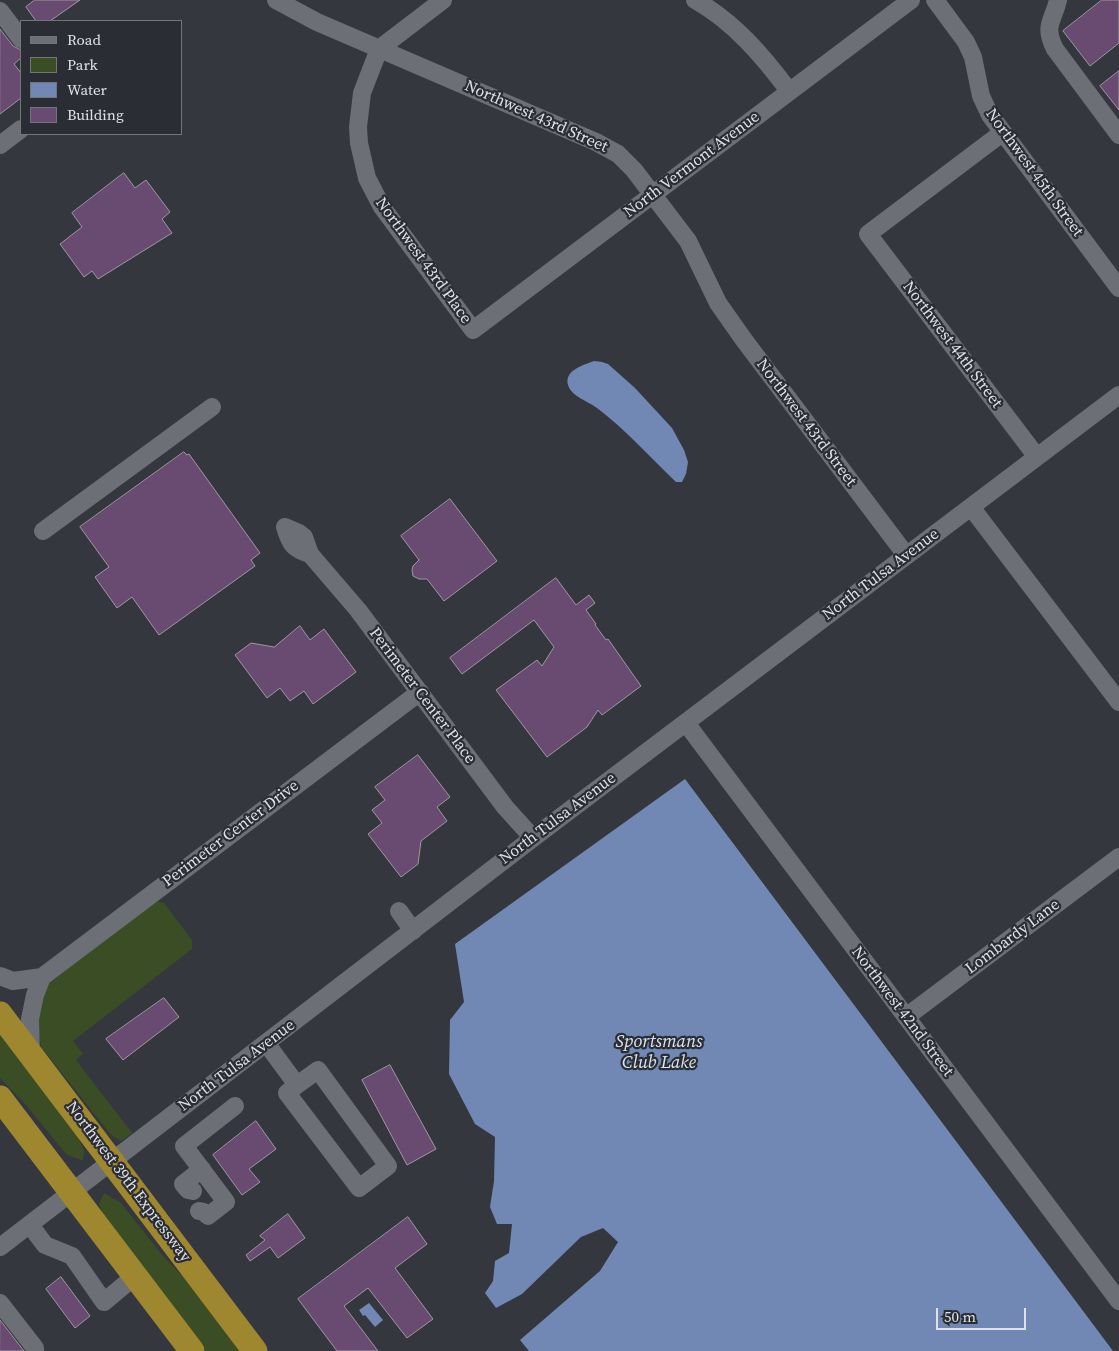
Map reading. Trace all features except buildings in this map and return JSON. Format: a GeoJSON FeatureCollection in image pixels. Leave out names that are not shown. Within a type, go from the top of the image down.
{"type":"FeatureCollection","features":[{"type":"Feature","properties":{"kind":"highway","name":"Northwest 39th Expressway"},"geometry":{"type":"LineString","coordinates":[[0,1014],[255,1351]]}},
{"type":"Feature","properties":{"kind":"highway"},"geometry":{"type":"LineString","coordinates":[[0,1098],[192,1351]]}},
{"type":"Feature","properties":{"kind":"street","name":"Northwest 43rd Street"},"geometry":{"type":"LineString","coordinates":[[276,0],[317,22],[608,148],[626,161],[688,241],[718,303],[744,340],[906,555]]}},
{"type":"Feature","properties":{"kind":"street"},"geometry":{"type":"LineString","coordinates":[[379,49],[443,0]]}},
{"type":"Feature","properties":{"kind":"street"},"geometry":{"type":"LineString","coordinates":[[695,0],[715,13],[751,44],[769,64],[789,92]]}},
{"type":"Feature","properties":{"kind":"street","name":"North Vermont Avenue"},"geometry":{"type":"LineString","coordinates":[[474,330],[911,0]]}},
{"type":"Feature","properties":{"kind":"street","name":"Northwest 45th Street"},"geometry":{"type":"LineString","coordinates":[[935,0],[966,42],[972,57],[981,96],[990,115],[1119,288]]}},
{"type":"Feature","properties":{"kind":"street"},"geometry":{"type":"LineString","coordinates":[[1058,0],[1048,30],[1049,38],[1055,49],[1119,135]]}},
{"type":"Feature","properties":{"kind":"street"},"geometry":{"type":"LineString","coordinates":[[0,11],[20,38]]}},
{"type":"Feature","properties":{"kind":"street","name":"Northwest 43rd Place"},"geometry":{"type":"LineString","coordinates":[[379,49],[362,93],[359,112],[359,143],[367,178],[382,207],[474,330]]}},
{"type":"Feature","properties":{"kind":"street"},"geometry":{"type":"LineString","coordinates":[[0,145],[20,130]]}},
{"type":"Feature","properties":{"kind":"street","name":"Northwest 44th Street"},"geometry":{"type":"LineString","coordinates":[[1002,133],[868,234],[1037,457]]}},
{"type":"Feature","properties":{"kind":"street","name":"North Tulsa Avenue"},"geometry":{"type":"LineString","coordinates":[[0,1247],[533,838],[1119,395]]}},
{"type":"Feature","properties":{"kind":"street"},"geometry":{"type":"LineString","coordinates":[[43,532],[212,407]]}},
{"type":"Feature","properties":{"kind":"street"},"geometry":{"type":"LineString","coordinates":[[971,507],[1119,702]]}},
{"type":"Feature","properties":{"kind":"street","name":"Perimeter Center Place"},"geometry":{"type":"LineString","coordinates":[[310,554],[358,610],[505,807],[533,838]]}},
{"type":"Feature","properties":{"kind":"street","name":"Perimeter Center Drive"},"geometry":{"type":"LineString","coordinates":[[0,976],[13,981],[42,977],[420,692]]}},
{"type":"Feature","properties":{"kind":"street","name":"Northwest 42nd Street"},"geometry":{"type":"LineString","coordinates":[[686,722],[1119,1301]]}},
{"type":"Feature","properties":{"kind":"street","name":"Lombardy Lane"},"geometry":{"type":"LineString","coordinates":[[906,1017],[1119,857]]}},
{"type":"Feature","properties":{"kind":"street"},"geometry":{"type":"LineString","coordinates":[[399,911],[413,931]]}},
{"type":"Feature","properties":{"kind":"street"},"geometry":{"type":"LineString","coordinates":[[32,1056],[30,1018],[35,995],[42,977]]}},
{"type":"Feature","properties":{"kind":"street"},"geometry":{"type":"LineString","coordinates":[[266,1043],[298,1085]]}},
{"type":"Feature","properties":{"kind":"street"},"geometry":{"type":"LineString","coordinates":[[318,1070],[388,1166],[359,1188],[287,1093],[298,1085],[318,1070]]}},
{"type":"Feature","properties":{"kind":"street"},"geometry":{"type":"LineString","coordinates":[[203,1210],[208,1216],[226,1202],[184,1146],[235,1106]]}},
{"type":"Feature","properties":{"kind":"street"},"geometry":{"type":"LineString","coordinates":[[189,1192],[183,1184],[202,1169]]}},
{"type":"Feature","properties":{"kind":"street"},"geometry":{"type":"LineString","coordinates":[[30,1225],[45,1245],[72,1256],[104,1302],[135,1276]]}},
{"type":"Feature","properties":{"kind":"street"},"geometry":{"type":"LineString","coordinates":[[0,1303],[35,1351]]}},
{"type":"Feature","properties":{"kind":"green space"},"geometry":{"type":"Polygon","coordinates":[[[155,901],[164,903],[192,940],[192,949],[73,1041],[83,1054],[76,1060],[132,1133],[121,1141],[111,1135],[41,1047],[36,1018],[46,986],[155,901]]]}},
{"type":"Feature","properties":{"kind":"green space"},"geometry":{"type":"Polygon","coordinates":[[[0,1029],[74,1128],[84,1151],[83,1161],[66,1154],[26,1105],[0,1078],[0,1029]]]}},
{"type":"Feature","properties":{"kind":"green space"},"geometry":{"type":"Polygon","coordinates":[[[104,1193],[121,1203],[163,1256],[195,1289],[242,1351],[206,1351],[104,1216],[99,1204],[104,1193]]]}},
{"type":"Feature","properties":{"kind":"water"},"geometry":{"type":"Polygon","coordinates":[[[594,361],[608,364],[635,388],[672,428],[688,462],[686,474],[682,482],[676,482],[618,425],[570,389],[568,385],[569,375],[580,366],[594,361]]]}},
{"type":"Feature","properties":{"kind":"water","name":"Sportsmans Club Lake"},"geometry":{"type":"Polygon","coordinates":[[[685,779],[1113,1351],[529,1351],[520,1340],[600,1271],[618,1242],[603,1228],[581,1237],[522,1294],[496,1308],[485,1293],[493,1281],[495,1261],[509,1253],[512,1224],[497,1224],[490,1207],[494,1181],[495,1137],[475,1124],[449,1074],[450,1020],[464,1002],[455,944],[685,779]]]}},
{"type":"Feature","properties":{"kind":"water"},"geometry":{"type":"Polygon","coordinates":[[[369,1303],[383,1320],[375,1327],[359,1310],[369,1303]]]}}]}
